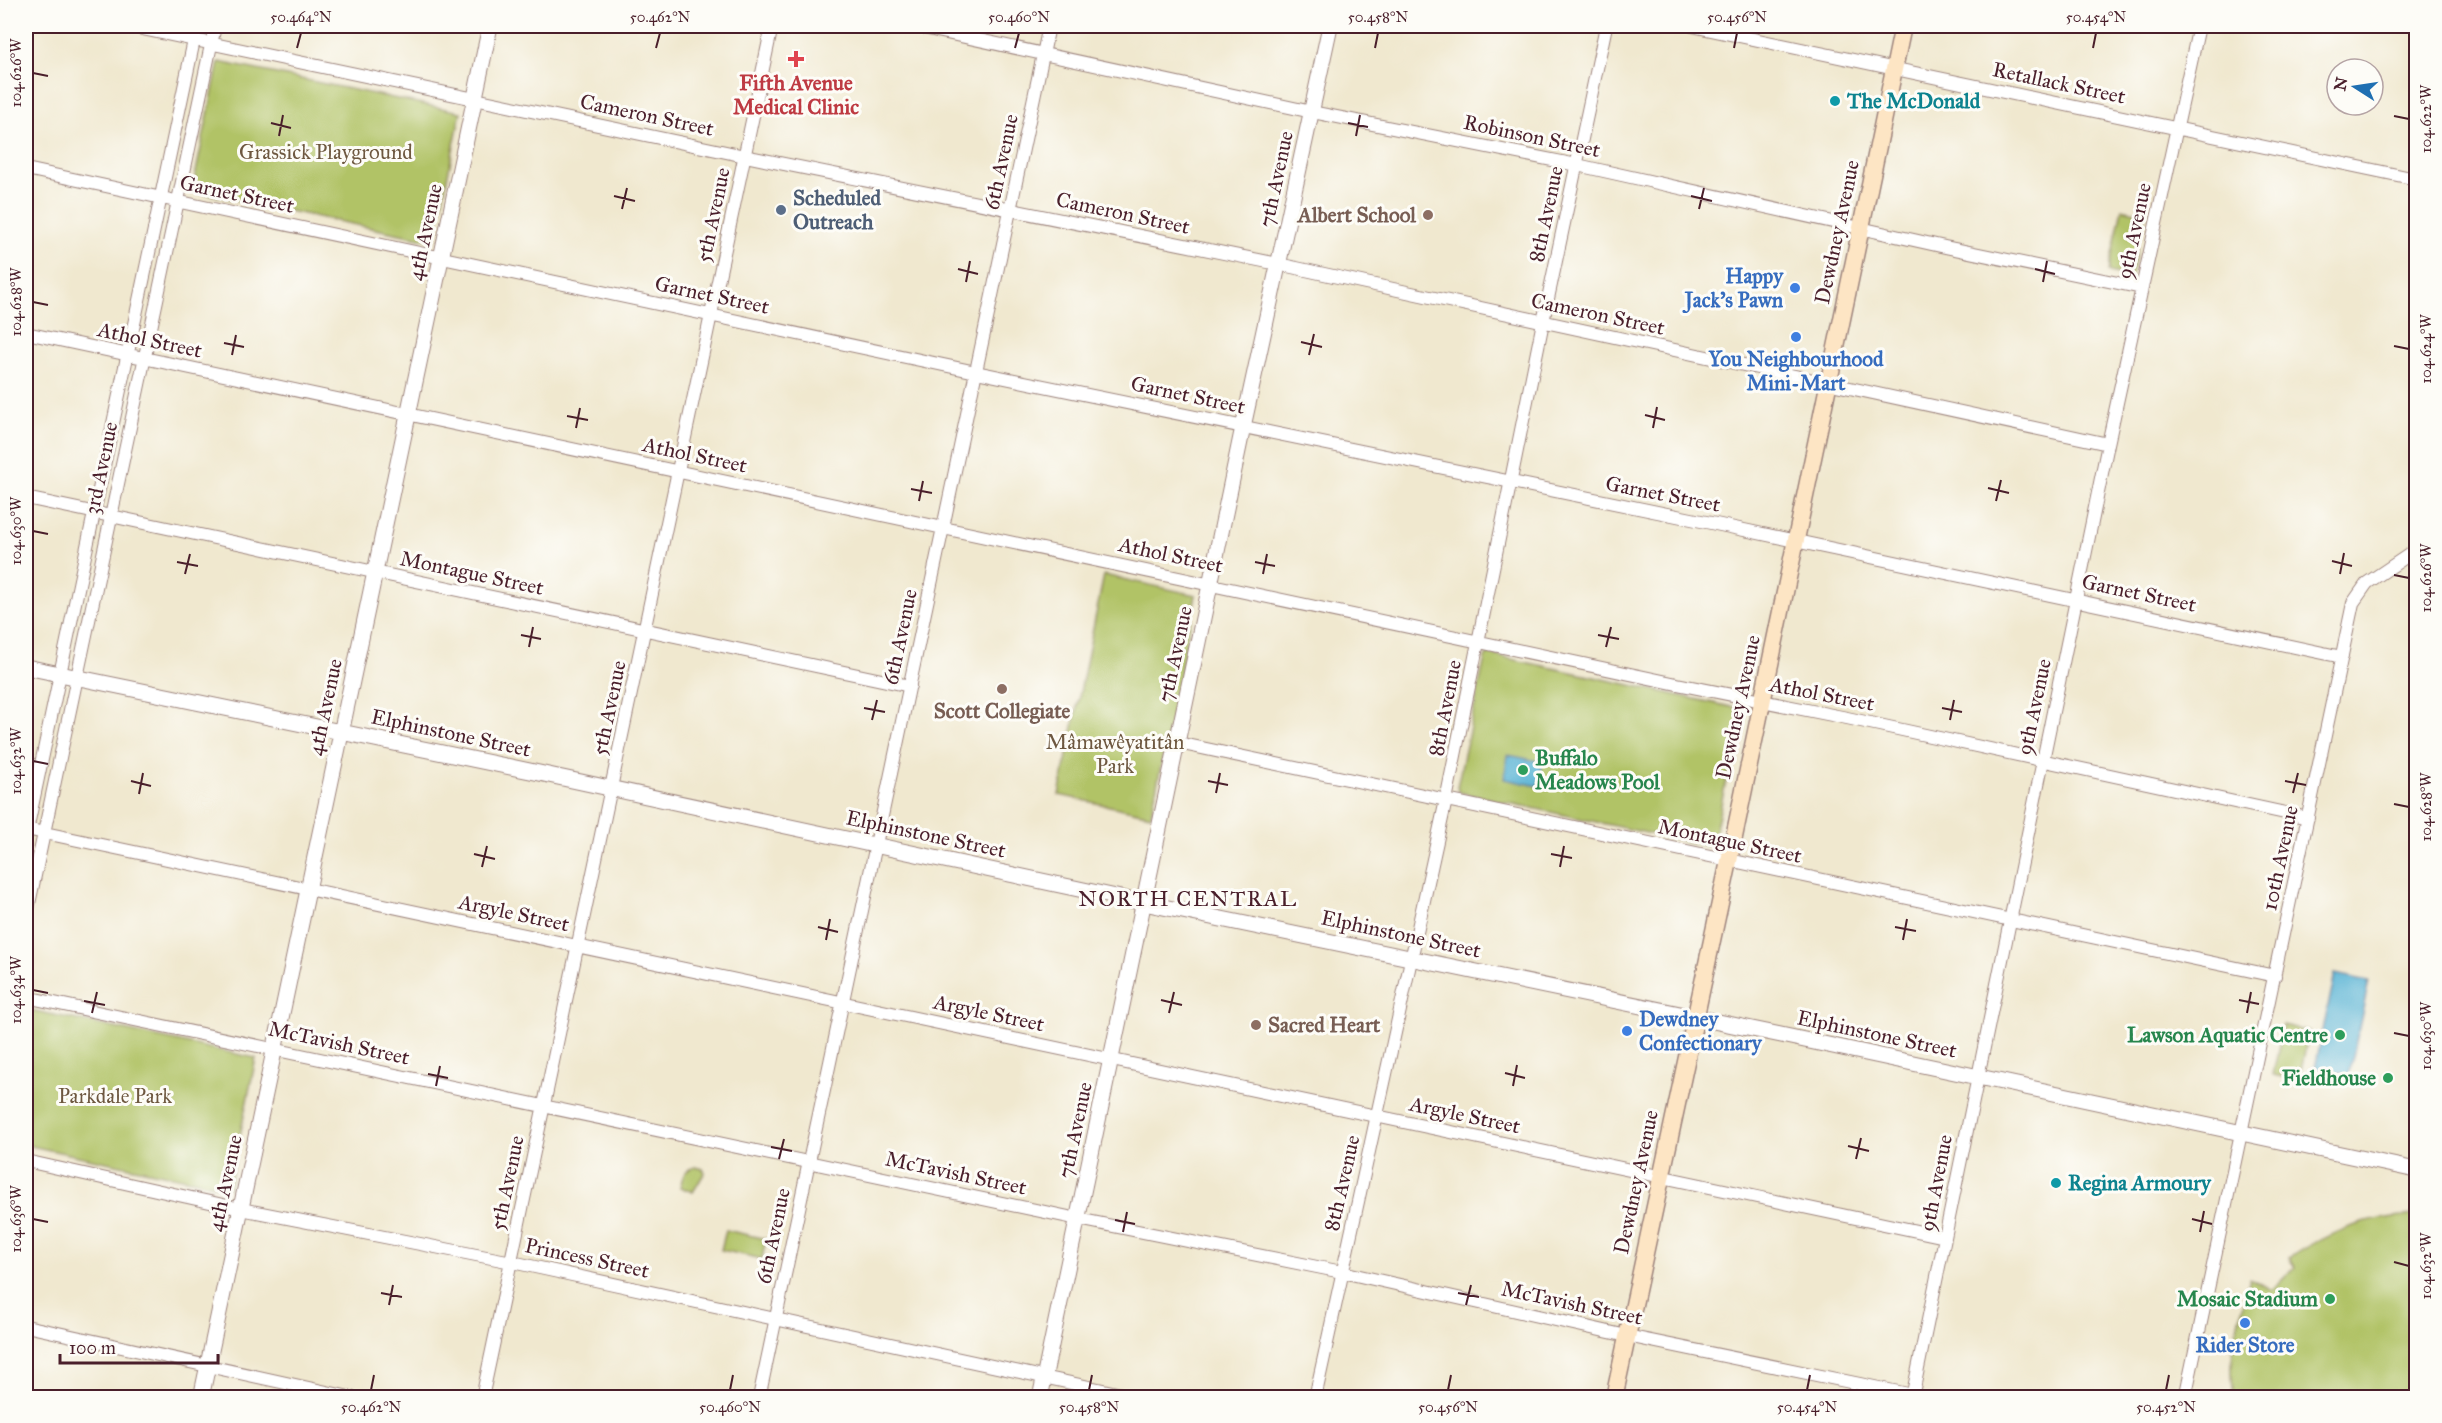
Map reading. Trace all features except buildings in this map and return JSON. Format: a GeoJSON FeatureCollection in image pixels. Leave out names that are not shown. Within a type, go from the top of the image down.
{"type":"FeatureCollection","features":[{"type":"Feature","properties":{"kind":"main road","name":"Dewdney Avenue"},"geometry":{"type":"LineString","coordinates":[[1614,1398],[1729,861],[1903,26]]}},
{"type":"Feature","properties":{"kind":"street","name":"Cameron Street"},"geometry":{"type":"LineString","coordinates":[[129,26],[745,156],[1278,264],[2108,444]]}},
{"type":"Feature","properties":{"kind":"street","name":"3rd Avenue"},"geometry":{"type":"LineString","coordinates":[[26,831],[197,26]]}},
{"type":"Feature","properties":{"kind":"street","name":"3rd Avenue"},"geometry":{"type":"LineString","coordinates":[[26,918],[215,26]]}},
{"type":"Feature","properties":{"kind":"street","name":"4th Avenue"},"geometry":{"type":"LineString","coordinates":[[201,1398],[490,26]]}},
{"type":"Feature","properties":{"kind":"street","name":"5th Avenue"},"geometry":{"type":"LineString","coordinates":[[482,1398],[772,26]]}},
{"type":"Feature","properties":{"kind":"street","name":"Robinson Street"},"geometry":{"type":"LineString","coordinates":[[914,26],[1312,112],[1577,165],[2142,288]]}},
{"type":"Feature","properties":{"kind":"street","name":"6th Avenue"},"geometry":{"type":"LineString","coordinates":[[759,1398],[1049,26]]}},
{"type":"Feature","properties":{"kind":"street","name":"7th Avenue"},"geometry":{"type":"LineString","coordinates":[[1040,1398],[1243,427],[1330,26]]}},
{"type":"Feature","properties":{"kind":"street","name":"8th Avenue"},"geometry":{"type":"LineString","coordinates":[[1315,1398],[1446,800],[1606,26]]}},
{"type":"Feature","properties":{"kind":"street","name":"Retallack Street"},"geometry":{"type":"LineString","coordinates":[[1692,26],[1895,67],[2416,180]]}},
{"type":"Feature","properties":{"kind":"street","name":"9th Avenue"},"geometry":{"type":"LineString","coordinates":[[1913,1396],[2075,600],[2199,26]]}},
{"type":"Feature","properties":{"kind":"street","name":"Garnet Street"},"geometry":{"type":"LineString","coordinates":[[26,169],[976,372],[2342,657]]}},
{"type":"Feature","properties":{"kind":"street","name":"Athol Street"},"geometry":{"type":"LineString","coordinates":[[26,333],[144,360],[1211,583],[2308,818]]}},
{"type":"Feature","properties":{"kind":"street","name":"Montague Street"},"geometry":{"type":"LineString","coordinates":[[26,498],[910,686]]}},
{"type":"Feature","properties":{"kind":"street","name":"10th Avenue"},"geometry":{"type":"LineString","coordinates":[[2185,1398],[2353,603],[2367,583],[2416,550]]}},
{"type":"Feature","properties":{"kind":"street","name":"Elphinstone Street"},"geometry":{"type":"LineString","coordinates":[[26,667],[876,844],[1144,903],[2416,1170]]}},
{"type":"Feature","properties":{"kind":"street","name":"Montague Street"},"geometry":{"type":"LineString","coordinates":[[1178,743],[2275,976]]}},
{"type":"Feature","properties":{"kind":"street","name":"Argyle Street"},"geometry":{"type":"LineString","coordinates":[[26,831],[843,1002],[1945,1237]]}},
{"type":"Feature","properties":{"kind":"street","name":"McTavish Street"},"geometry":{"type":"LineString","coordinates":[[26,997],[1078,1219],[1342,1272],[1627,1336],[1913,1396]]}},
{"type":"Feature","properties":{"kind":"street","name":"Princess Street"},"geometry":{"type":"LineString","coordinates":[[26,1161],[241,1209],[512,1262],[1140,1398]]}},
{"type":"Feature","properties":{"kind":"street"},"geometry":{"type":"LineString","coordinates":[[26,1326],[208,1364],[354,1398]]}},
{"type":"Feature","properties":{"kind":"green space","name":"Grassick Playground"},"geometry":{"type":"Polygon","coordinates":[[[219,62],[461,112],[434,241],[192,191],[219,62]]]}},
{"type":"Feature","properties":{"kind":"green space"},"geometry":{"type":"Polygon","coordinates":[[[2122,209],[2145,214],[2131,276],[2108,272],[2122,209]]]}},
{"type":"Feature","properties":{"kind":"green space","name":"Mâmawêyatitân Park"},"geometry":{"type":"Polygon","coordinates":[[[1104,575],[1196,595],[1151,815],[1059,795],[1104,575]]]}},
{"type":"Feature","properties":{"kind":"green space"},"geometry":{"type":"Polygon","coordinates":[[[1488,654],[1736,708],[1740,716],[1713,842],[1706,846],[1459,792],[1457,787],[1485,658],[1488,654]]]}},
{"type":"Feature","properties":{"kind":"green space","name":"Parkdale Park"},"geometry":{"type":"Polygon","coordinates":[[[26,1009],[256,1058],[229,1188],[26,1145],[26,1009]]]}},
{"type":"Feature","properties":{"kind":"green space"},"geometry":{"type":"Polygon","coordinates":[[[2283,1025],[2309,1031],[2299,1080],[2273,1075],[2283,1025]]]}},
{"type":"Feature","properties":{"kind":"green space"},"geometry":{"type":"Polygon","coordinates":[[[696,1167],[705,1172],[693,1192],[680,1187],[686,1171],[696,1167]]]}},
{"type":"Feature","properties":{"kind":"green space","name":"Mosaic Stadium"},"geometry":{"type":"Polygon","coordinates":[[[2416,1215],[2416,1397],[2234,1397],[2233,1350],[2250,1278],[2272,1290],[2295,1267],[2289,1258],[2320,1240],[2364,1223],[2416,1215]]]}},
{"type":"Feature","properties":{"kind":"green space"},"geometry":{"type":"Polygon","coordinates":[[[726,1230],[766,1239],[762,1259],[721,1250],[726,1230]]]}},
{"type":"Feature","properties":{"kind":"water","name":"Buffalo Meadows Pool"},"geometry":{"type":"Polygon","coordinates":[[[1508,755],[1543,762],[1538,786],[1504,779],[1508,755]]]}},
{"type":"Feature","properties":{"kind":"water"},"geometry":{"type":"Polygon","coordinates":[[[2335,974],[2369,981],[2349,1075],[2315,1068],[2335,974]]]}},
{"type":"Feature","properties":{"kind":"place","name":"Fifth Avenue Medical Clinic"},"geometry":{"type":"Point","coordinates":[796,59]}},
{"type":"Feature","properties":{"kind":"place","name":"The McDonald"},"geometry":{"type":"Point","coordinates":[1835,101]}},
{"type":"Feature","properties":{"kind":"place","name":"Scheduled Outreach"},"geometry":{"type":"Point","coordinates":[781,210]}},
{"type":"Feature","properties":{"kind":"place","name":"Albert School"},"geometry":{"type":"Point","coordinates":[1428,215]}},
{"type":"Feature","properties":{"kind":"place","name":"Happy Jack's Pawn"},"geometry":{"type":"Point","coordinates":[1795,288]}},
{"type":"Feature","properties":{"kind":"place","name":"You Neighbourhood Mini-Mart"},"geometry":{"type":"Point","coordinates":[1796,337]}},
{"type":"Feature","properties":{"kind":"place","name":"Scott Collegiate"},"geometry":{"type":"Point","coordinates":[1002,689]}},
{"type":"Feature","properties":{"kind":"place","name":"Buffalo Meadows Pool"},"geometry":{"type":"Point","coordinates":[1523,770]}},
{"type":"Feature","properties":{"kind":"place","name":"Sacred Heart"},"geometry":{"type":"Point","coordinates":[1256,1025]}},
{"type":"Feature","properties":{"kind":"place","name":"Dewdney Confectionary"},"geometry":{"type":"Point","coordinates":[1627,1031]}},
{"type":"Feature","properties":{"kind":"place","name":"Lawson Aquatic Centre"},"geometry":{"type":"Point","coordinates":[2340,1035]}},
{"type":"Feature","properties":{"kind":"place","name":"Fieldhouse"},"geometry":{"type":"Point","coordinates":[2388,1078]}},
{"type":"Feature","properties":{"kind":"place","name":"Regina Armoury"},"geometry":{"type":"Point","coordinates":[2056,1183]}},
{"type":"Feature","properties":{"kind":"place","name":"Mosaic Stadium"},"geometry":{"type":"Point","coordinates":[2330,1299]}},
{"type":"Feature","properties":{"kind":"place","name":"Rider Store"},"geometry":{"type":"Point","coordinates":[2245,1323]}},
{"type":"Feature","properties":{"kind":"district","name":"NORTH CENTRAL"},"geometry":{"type":"Point","coordinates":[1188,898]}}]}
